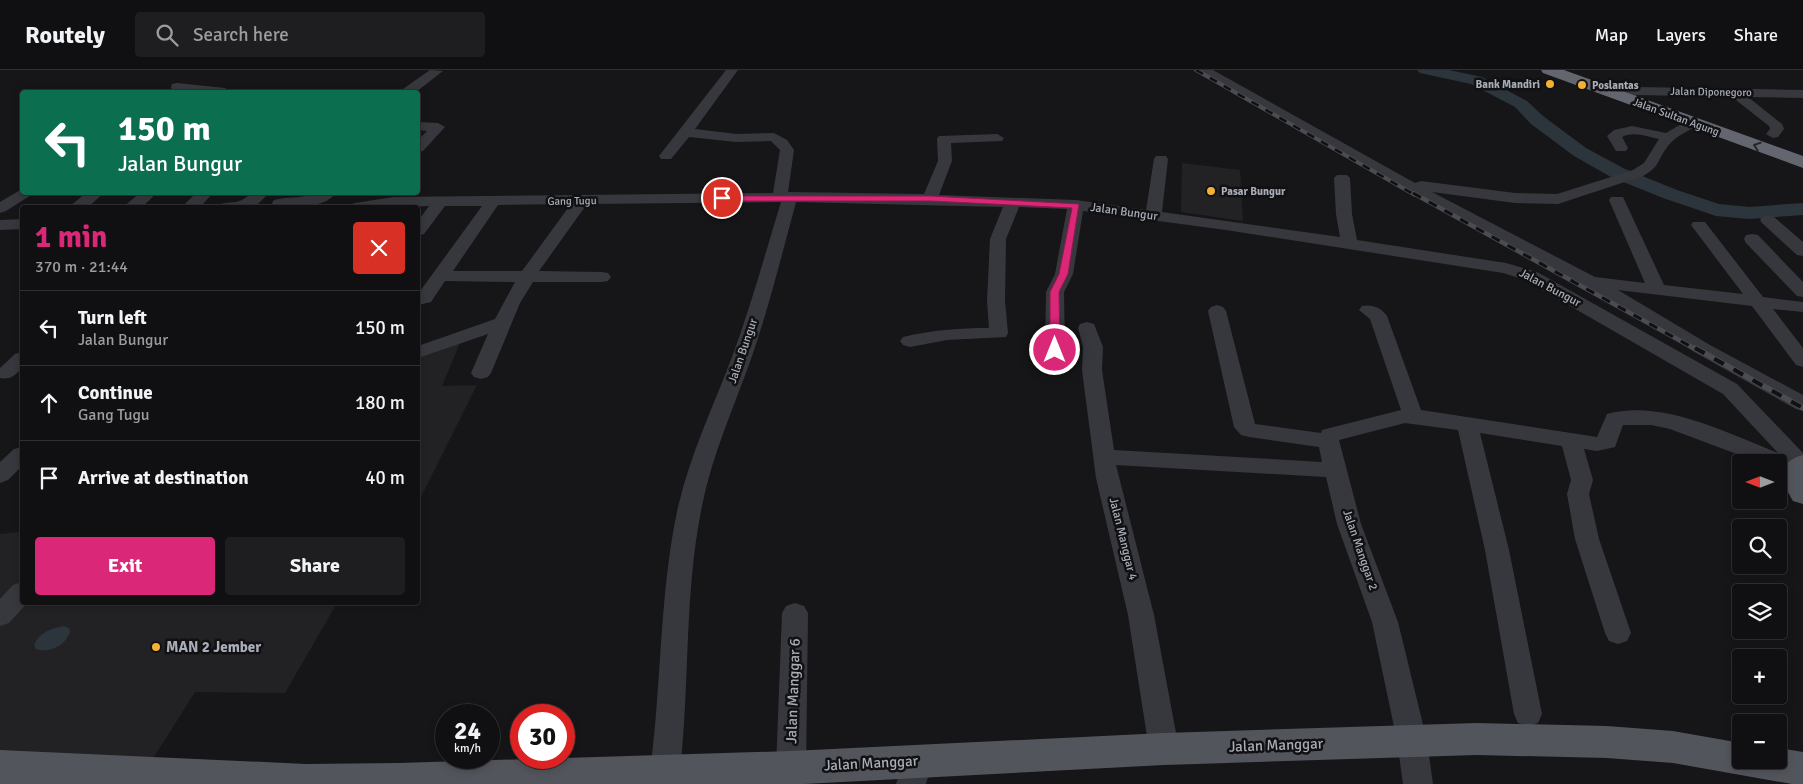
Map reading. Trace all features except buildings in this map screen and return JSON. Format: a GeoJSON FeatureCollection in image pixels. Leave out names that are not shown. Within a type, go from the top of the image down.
{"type":"FeatureCollection","features":[{"type":"Feature","properties":{"kind":"highway","name":"Jalan Sultan Agung"},"geometry":{"type":"LineString","coordinates":[[1549,70],[1803,162]]}},
{"type":"Feature","properties":{"kind":"main road","name":"Jalan Manggar"},"geometry":{"type":"LineString","coordinates":[[0,767],[198,780],[397,782],[604,779],[665,771],[791,768],[915,772],[1164,749],[1537,739],[1607,742],[1674,748],[1732,758]]}},
{"type":"Feature","properties":{"kind":"main road"},"geometry":{"type":"LineString","coordinates":[[1787,766],[1803,769]]}},
{"type":"Feature","properties":{"kind":"street"},"geometry":{"type":"LineString","coordinates":[[666,156],[732,70]]}},
{"type":"Feature","properties":{"kind":"street"},"geometry":{"type":"LineString","coordinates":[[1204,70],[1401,182],[1589,281],[1703,349],[1803,404]]}},
{"type":"Feature","properties":{"kind":"street"},"geometry":{"type":"LineString","coordinates":[[411,90],[437,71]]}},
{"type":"Feature","properties":{"kind":"street"},"geometry":{"type":"LineString","coordinates":[[177,87],[206,90]]}},
{"type":"Feature","properties":{"kind":"street","name":"Jalan Diponegoro"},"geometry":{"type":"LineString","coordinates":[[1621,96],[1637,91],[1803,94]]}},
{"type":"Feature","properties":{"kind":"street"},"geometry":{"type":"LineString","coordinates":[[1734,92],[1757,109],[1766,119],[1775,124],[1777,129],[1773,134]]}},
{"type":"Feature","properties":{"kind":"street"},"geometry":{"type":"LineString","coordinates":[[1401,182],[1451,191],[1515,198],[1558,199],[1638,173],[1650,166],[1655,153],[1667,137],[1693,123]]}},
{"type":"Feature","properties":{"kind":"street"},"geometry":{"type":"LineString","coordinates":[[420,126],[438,128],[420,146]]}},
{"type":"Feature","properties":{"kind":"street"},"geometry":{"type":"LineString","coordinates":[[1621,148],[1614,136],[1618,132],[1640,131],[1667,137]]}},
{"type":"Feature","properties":{"kind":"street"},"geometry":{"type":"LineString","coordinates":[[685,133],[712,134],[719,137],[763,137],[776,139],[787,150],[785,197]]}},
{"type":"Feature","properties":{"kind":"street"},"geometry":{"type":"LineString","coordinates":[[930,198],[945,161],[944,139],[997,138]]}},
{"type":"Feature","properties":{"kind":"street"},"geometry":{"type":"LineString","coordinates":[[1153,216],[1161,159]]}},
{"type":"Feature","properties":{"kind":"street"},"geometry":{"type":"LineString","coordinates":[[1342,178],[1344,214],[1349,243]]}},
{"type":"Feature","properties":{"kind":"street"},"geometry":{"type":"LineString","coordinates":[[0,208],[24,195]]}},
{"type":"Feature","properties":{"kind":"street"},"geometry":{"type":"LineString","coordinates":[[80,205],[94,195]]}},
{"type":"Feature","properties":{"kind":"street"},"geometry":{"type":"LineString","coordinates":[[134,205],[147,195]]}},
{"type":"Feature","properties":{"kind":"street"},"geometry":{"type":"LineString","coordinates":[[192,205],[204,195]]}},
{"type":"Feature","properties":{"kind":"street"},"geometry":{"type":"LineString","coordinates":[[247,205],[259,195]]}},
{"type":"Feature","properties":{"kind":"street"},"geometry":{"type":"LineString","coordinates":[[280,203],[315,200],[327,195]]}},
{"type":"Feature","properties":{"kind":"street"},"geometry":{"type":"LineString","coordinates":[[334,195],[344,205]]}},
{"type":"Feature","properties":{"kind":"street","name":"Jalan Bungur"},"geometry":{"type":"LineString","coordinates":[[665,771],[670,742],[681,567],[690,507],[709,442],[748,339],[785,197],[930,198],[1076,206],[1226,224],[1506,268],[1531,276],[1730,389],[1793,470]]}},
{"type":"Feature","properties":{"kind":"street","name":"Gang Tugu"},"geometry":{"type":"LineString","coordinates":[[390,205],[440,202],[785,197]]}},
{"type":"Feature","properties":{"kind":"street"},"geometry":{"type":"LineString","coordinates":[[1617,200],[1657,289]]}},
{"type":"Feature","properties":{"kind":"street"},"geometry":{"type":"LineString","coordinates":[[481,373],[511,303],[528,275],[581,201]]}},
{"type":"Feature","properties":{"kind":"street"},"geometry":{"type":"LineString","coordinates":[[420,228],[440,202]]}},
{"type":"Feature","properties":{"kind":"street"},"geometry":{"type":"LineString","coordinates":[[420,299],[425,298],[492,202]]}},
{"type":"Feature","properties":{"kind":"street"},"geometry":{"type":"LineString","coordinates":[[910,341],[947,334],[998,332],[996,301],[998,240],[1013,202]]}},
{"type":"Feature","properties":{"kind":"street"},"geometry":{"type":"LineString","coordinates":[[1055,350],[1055,292],[1064,274],[1076,206]]}},
{"type":"Feature","properties":{"kind":"street"},"geometry":{"type":"LineString","coordinates":[[1768,220],[1803,251]]}},
{"type":"Feature","properties":{"kind":"street"},"geometry":{"type":"LineString","coordinates":[[0,226],[20,224]]}},
{"type":"Feature","properties":{"kind":"street"},"geometry":{"type":"LineString","coordinates":[[1699,226],[1803,361]]}},
{"type":"Feature","properties":{"kind":"street"},"geometry":{"type":"LineString","coordinates":[[1752,239],[1803,292]]}},
{"type":"Feature","properties":{"kind":"street"},"geometry":{"type":"LineString","coordinates":[[440,276],[602,276]]}},
{"type":"Feature","properties":{"kind":"street"},"geometry":{"type":"LineString","coordinates":[[1589,281],[1803,307]]}},
{"type":"Feature","properties":{"kind":"street"},"geometry":{"type":"LineString","coordinates":[[1368,310],[1378,316],[1409,416]]}},
{"type":"Feature","properties":{"kind":"street"},"geometry":{"type":"LineString","coordinates":[[1218,311],[1244,427],[1249,430],[1328,441],[1330,435],[1409,416],[1597,444],[1608,442],[1614,419],[1625,415],[1657,418],[1690,428],[1793,470]]}},
{"type":"Feature","properties":{"kind":"street"},"geometry":{"type":"LineString","coordinates":[[420,351],[502,323]]}},
{"type":"Feature","properties":{"kind":"street","name":"Jalan Manggar 4"},"geometry":{"type":"LineString","coordinates":[[1087,328],[1092,347],[1092,370],[1107,478],[1141,615],[1164,749]]}},
{"type":"Feature","properties":{"kind":"street"},"geometry":{"type":"LineString","coordinates":[[1467,424],[1497,550],[1528,714]]}},
{"type":"Feature","properties":{"kind":"street"},"geometry":{"type":"LineString","coordinates":[[1572,440],[1582,480],[1578,494],[1587,539],[1618,633]]}},
{"type":"Feature","properties":{"kind":"street","name":"Jalan Manggar 2"},"geometry":{"type":"LineString","coordinates":[[1328,441],[1350,524],[1384,622],[1412,741],[1418,784]]}},
{"type":"Feature","properties":{"kind":"street"},"geometry":{"type":"LineString","coordinates":[[0,475],[20,456]]}},
{"type":"Feature","properties":{"kind":"street"},"geometry":{"type":"LineString","coordinates":[[1104,457],[1336,470]]}},
{"type":"Feature","properties":{"kind":"street"},"geometry":{"type":"LineString","coordinates":[[0,616],[20,594]]}},
{"type":"Feature","properties":{"kind":"street","name":"Jalan Manggar 6"},"geometry":{"type":"LineString","coordinates":[[791,768],[795,613]]}},
{"type":"Feature","properties":{"kind":"shaded area","name":"Pasar Bungur"},"geometry":{"type":"Polygon","coordinates":[[[1182,163],[1240,170],[1243,221],[1181,212],[1182,163]]]}},
{"type":"Feature","properties":{"kind":"shaded area"},"geometry":{"type":"Polygon","coordinates":[[[460,343],[442,386],[477,385],[420,499],[420,355],[460,343]]]}},
{"type":"Feature","properties":{"kind":"shaded area","name":"MAN 2 Jember"},"geometry":{"type":"Polygon","coordinates":[[[20,532],[20,605],[336,605],[285,693],[195,692],[149,765],[0,758],[0,534],[20,532]]]}},
{"type":"Feature","properties":{"kind":"shaded area"},"geometry":{"type":"Polygon","coordinates":[[[64,626],[69,628],[70,632],[65,641],[51,649],[36,649],[34,645],[42,634],[64,626]]]}},
{"type":"Feature","properties":{"kind":"waterway"},"geometry":{"type":"LineString","coordinates":[[1425,70],[1476,80],[1521,104],[1537,120],[1580,152],[1618,173],[1670,194],[1716,210],[1749,213],[1803,209]]}},
{"type":"Feature","properties":{"kind":"railway"},"geometry":{"type":"LineString","coordinates":[[1196,70],[1415,195]]}},
{"type":"Feature","properties":{"kind":"railway"},"geometry":{"type":"LineString","coordinates":[[1413,193],[1697,350]]}},
{"type":"Feature","properties":{"kind":"railway"},"geometry":{"type":"LineString","coordinates":[[1695,348],[1803,408]]}},
{"type":"Feature","properties":{"kind":"place","name":"Bank Mandiri"},"geometry":{"type":"Point","coordinates":[1550,84]}},
{"type":"Feature","properties":{"kind":"place","name":"Poslantas"},"geometry":{"type":"Point","coordinates":[1582,85]}},
{"type":"Feature","properties":{"kind":"place","name":"Pasar Bungur"},"geometry":{"type":"Point","coordinates":[1211,191]}},
{"type":"Feature","properties":{"kind":"place","name":"MAN 2 Jember"},"geometry":{"type":"Point","coordinates":[156,647]}},
{"type":"Feature","properties":{"kind":"route"},"geometry":{"type":"LineString","coordinates":[[722,198],[931,198],[1076,206],[1064,274],[1055,292],[1055,350]]}}]}
